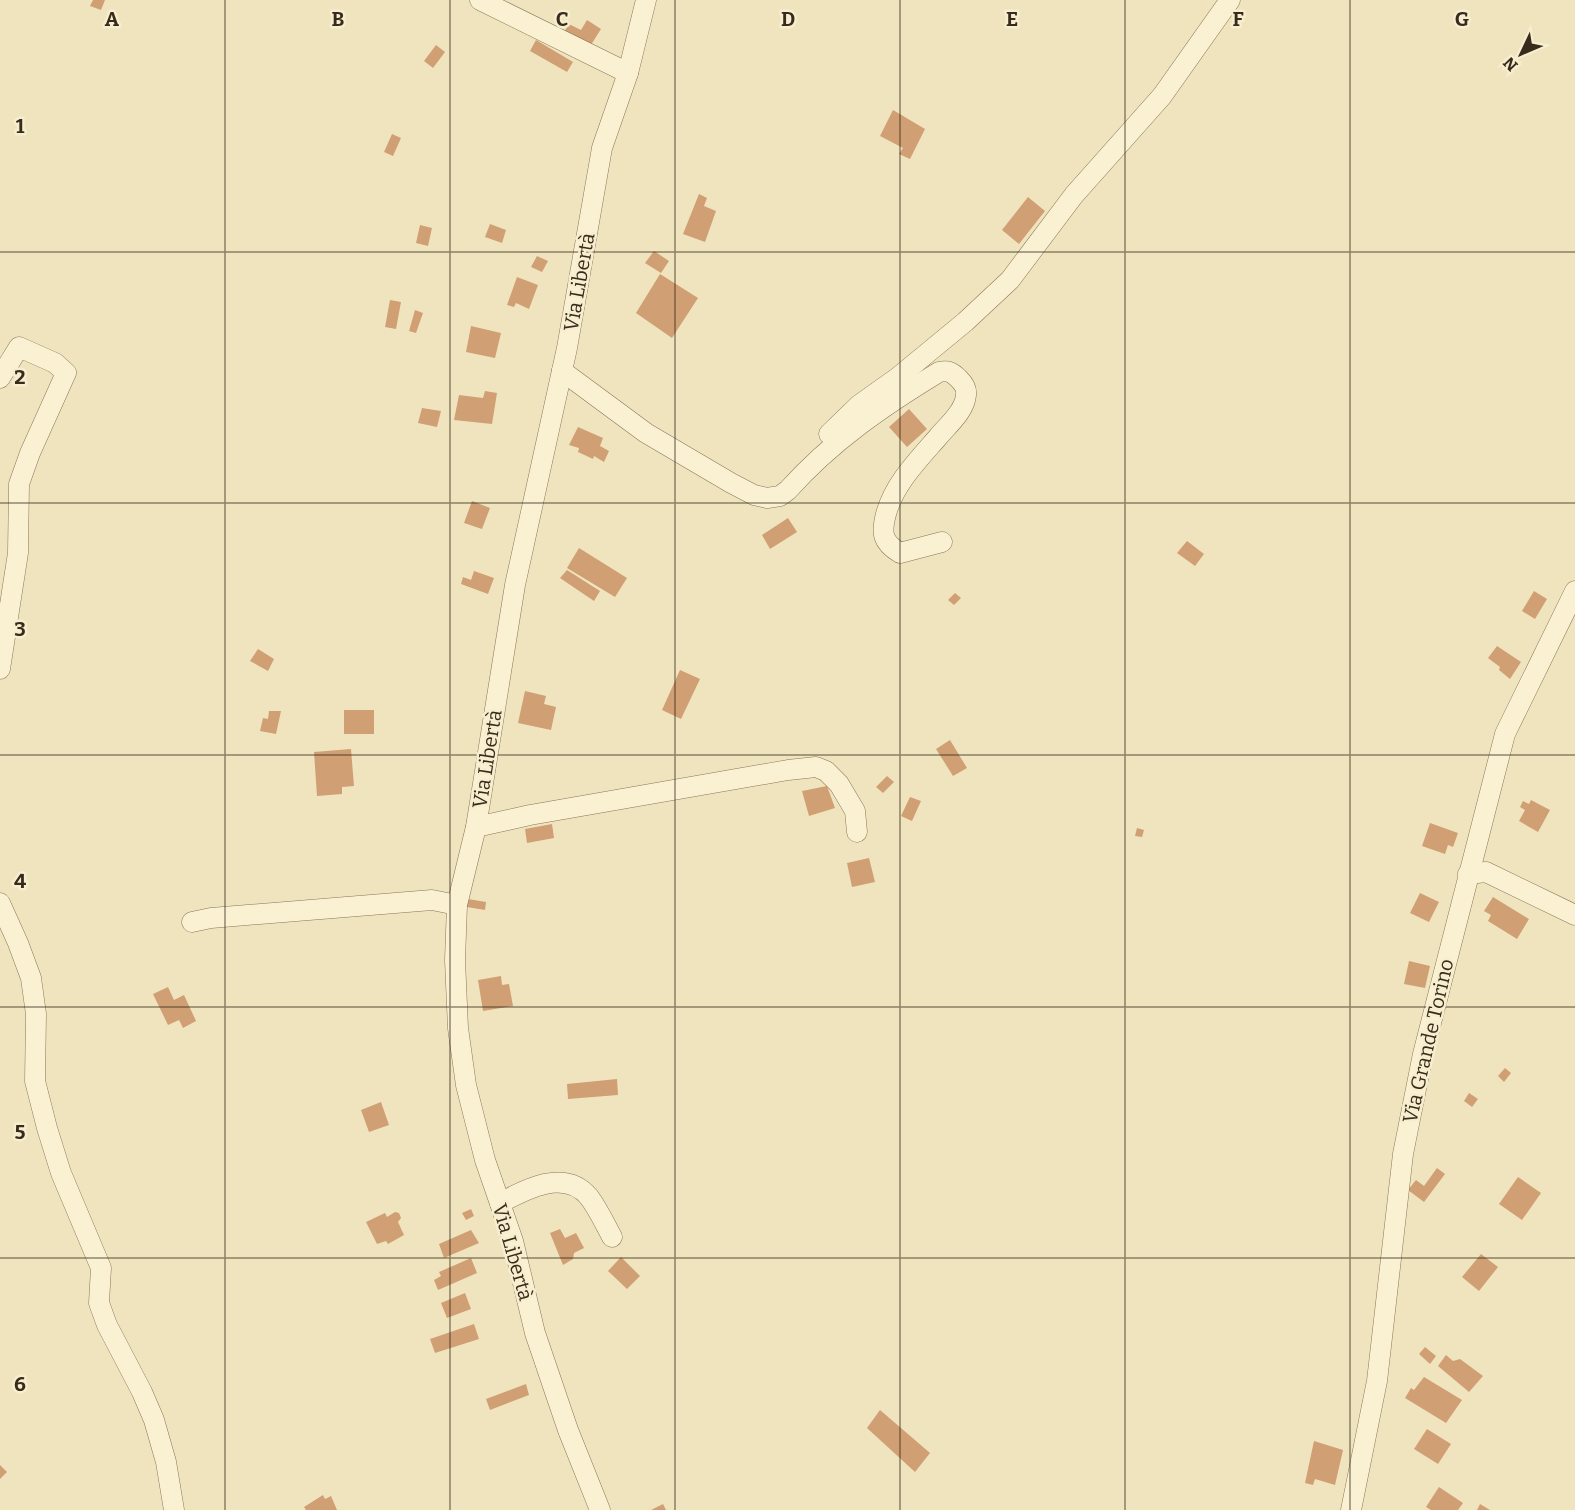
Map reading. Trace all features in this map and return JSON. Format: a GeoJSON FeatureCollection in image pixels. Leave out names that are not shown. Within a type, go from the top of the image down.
{"type":"FeatureCollection","features":[{"type":"Feature","properties":{"kind":"street"},"geometry":{"type":"LineString","coordinates":[[480,0],[628,73]]}},
{"type":"Feature","properties":{"kind":"street","name":"Via Libertà"},"geometry":{"type":"LineString","coordinates":[[600,1510],[568,1430],[535,1333],[513,1240],[486,1160],[466,1085],[458,1028],[455,981],[457,905],[476,827],[515,585],[562,371],[602,148],[628,73],[646,0]]}},
{"type":"Feature","properties":{"kind":"street"},"geometry":{"type":"LineString","coordinates":[[773,498],[780,483],[859,405],[897,378],[1010,280],[1074,195],[1162,96],[1230,0]]}},
{"type":"Feature","properties":{"kind":"street"},"geometry":{"type":"LineString","coordinates":[[0,378],[19,346],[55,363],[66,373],[30,453],[19,484],[18,553],[0,669]]}},
{"type":"Feature","properties":{"kind":"street"},"geometry":{"type":"LineString","coordinates":[[562,371],[646,433],[754,495],[773,498],[788,490],[806,470],[862,421],[939,372],[952,373],[963,383],[967,394],[964,403],[896,490],[887,510],[884,524],[884,536],[889,546],[900,553],[942,542]]}},
{"type":"Feature","properties":{"kind":"street","name":"Via Grande Torino"},"geometry":{"type":"LineString","coordinates":[[1351,1510],[1377,1381],[1403,1154],[1423,1054],[1505,734],[1575,591]]}},
{"type":"Feature","properties":{"kind":"street"},"geometry":{"type":"LineString","coordinates":[[476,827],[530,815],[816,767],[826,771],[839,784],[855,811],[856,832]]}},
{"type":"Feature","properties":{"kind":"street"},"geometry":{"type":"LineString","coordinates":[[1468,874],[1486,872],[1575,915]]}},
{"type":"Feature","properties":{"kind":"street"},"geometry":{"type":"LineString","coordinates":[[192,922],[211,918],[432,900],[457,905]]}},
{"type":"Feature","properties":{"kind":"street"},"geometry":{"type":"LineString","coordinates":[[0,903],[31,978],[36,1014],[35,1081],[46,1128],[61,1173],[101,1268],[99,1303],[107,1325],[154,1420],[166,1462],[174,1510]]}},
{"type":"Feature","properties":{"kind":"street"},"geometry":{"type":"LineString","coordinates":[[500,1203],[533,1187],[551,1182],[570,1184],[588,1196],[612,1237]]}},
{"type":"Feature","properties":{"kind":"building"},"geometry":{"type":"Polygon","coordinates":[[[93,0],[105,0],[101,10],[90,6],[93,0]]]}},
{"type":"Feature","properties":{"kind":"building"},"geometry":{"type":"Polygon","coordinates":[[[587,20],[601,29],[589,48],[564,32],[569,24],[581,30],[587,20]]]}},
{"type":"Feature","properties":{"kind":"building"},"geometry":{"type":"Polygon","coordinates":[[[536,40],[573,62],[567,72],[530,51],[536,40]]]}},
{"type":"Feature","properties":{"kind":"building"},"geometry":{"type":"Polygon","coordinates":[[[436,45],[445,52],[433,68],[424,61],[436,45]]]}},
{"type":"Feature","properties":{"kind":"building"},"geometry":{"type":"Polygon","coordinates":[[[893,110],[925,129],[910,159],[899,154],[903,148],[880,136],[893,110]]]}},
{"type":"Feature","properties":{"kind":"building"},"geometry":{"type":"Polygon","coordinates":[[[392,134],[401,138],[393,156],[384,152],[392,134]]]}},
{"type":"Feature","properties":{"kind":"building"},"geometry":{"type":"Polygon","coordinates":[[[699,194],[707,198],[704,206],[716,211],[705,242],[683,234],[699,194]]]}},
{"type":"Feature","properties":{"kind":"building"},"geometry":{"type":"Polygon","coordinates":[[[1028,197],[1045,211],[1019,244],[1002,230],[1028,197]]]}},
{"type":"Feature","properties":{"kind":"building"},"geometry":{"type":"Polygon","coordinates":[[[490,224],[506,230],[502,243],[485,237],[490,224]]]}},
{"type":"Feature","properties":{"kind":"building"},"geometry":{"type":"Polygon","coordinates":[[[420,225],[432,228],[428,246],[416,243],[420,225]]]}},
{"type":"Feature","properties":{"kind":"building"},"geometry":{"type":"Polygon","coordinates":[[[654,251],[669,261],[661,273],[645,263],[654,251]]]}},
{"type":"Feature","properties":{"kind":"building"},"geometry":{"type":"Polygon","coordinates":[[[537,256],[548,261],[542,272],[531,267],[537,256]]]}},
{"type":"Feature","properties":{"kind":"building"},"geometry":{"type":"Polygon","coordinates":[[[660,274],[698,298],[672,338],[636,313],[660,274]]]}},
{"type":"Feature","properties":{"kind":"building"},"geometry":{"type":"Polygon","coordinates":[[[517,277],[538,285],[529,309],[516,303],[514,307],[507,305],[517,277]]]}},
{"type":"Feature","properties":{"kind":"building"},"geometry":{"type":"Polygon","coordinates":[[[390,300],[401,302],[396,329],[385,327],[390,300]]]}},
{"type":"Feature","properties":{"kind":"building"},"geometry":{"type":"Polygon","coordinates":[[[415,310],[423,313],[416,333],[409,331],[415,310]]]}},
{"type":"Feature","properties":{"kind":"building"},"geometry":{"type":"Polygon","coordinates":[[[471,326],[501,333],[495,358],[466,352],[471,326]]]}},
{"type":"Feature","properties":{"kind":"building"},"geometry":{"type":"Polygon","coordinates":[[[485,391],[497,393],[492,424],[454,420],[459,395],[483,398],[485,391]]]}},
{"type":"Feature","properties":{"kind":"building"},"geometry":{"type":"Polygon","coordinates":[[[422,408],[441,411],[437,427],[418,423],[422,408]]]}},
{"type":"Feature","properties":{"kind":"building"},"geometry":{"type":"Polygon","coordinates":[[[909,409],[927,429],[907,447],[889,427],[909,409]]]}},
{"type":"Feature","properties":{"kind":"building"},"geometry":{"type":"Polygon","coordinates":[[[578,427],[603,438],[600,446],[609,451],[604,462],[594,456],[593,459],[578,452],[579,448],[569,445],[578,427]]]}},
{"type":"Feature","properties":{"kind":"building"},"geometry":{"type":"Polygon","coordinates":[[[472,501],[490,508],[482,529],[464,523],[472,501]]]}},
{"type":"Feature","properties":{"kind":"building"},"geometry":{"type":"Polygon","coordinates":[[[788,518],[797,532],[770,549],[762,535],[788,518]]]}},
{"type":"Feature","properties":{"kind":"building"},"geometry":{"type":"Polygon","coordinates":[[[1187,541],[1204,554],[1195,566],[1177,553],[1187,541]]]}},
{"type":"Feature","properties":{"kind":"building"},"geometry":{"type":"Polygon","coordinates":[[[579,548],[627,578],[615,597],[567,568],[579,548]]]}},
{"type":"Feature","properties":{"kind":"building"},"geometry":{"type":"Polygon","coordinates":[[[567,570],[600,591],[594,601],[560,578],[567,570]]]}},
{"type":"Feature","properties":{"kind":"building"},"geometry":{"type":"Polygon","coordinates":[[[474,571],[494,578],[488,594],[461,584],[463,577],[471,580],[474,571]]]}},
{"type":"Feature","properties":{"kind":"building"},"geometry":{"type":"Polygon","coordinates":[[[1534,591],[1547,599],[1535,619],[1522,611],[1534,591]]]}},
{"type":"Feature","properties":{"kind":"building"},"geometry":{"type":"Polygon","coordinates":[[[955,593],[961,598],[954,605],[948,600],[955,593]]]}},
{"type":"Feature","properties":{"kind":"building"},"geometry":{"type":"Polygon","coordinates":[[[1497,646],[1521,662],[1510,679],[1488,658],[1497,646]]]}},
{"type":"Feature","properties":{"kind":"building"},"geometry":{"type":"Polygon","coordinates":[[[258,649],[274,659],[268,671],[250,661],[258,649]]]}},
{"type":"Feature","properties":{"kind":"building"},"geometry":{"type":"Polygon","coordinates":[[[680,670],[700,679],[681,719],[662,710],[680,670]]]}},
{"type":"Feature","properties":{"kind":"building"},"geometry":{"type":"Polygon","coordinates":[[[525,691],[546,696],[544,704],[556,707],[551,730],[518,723],[525,691]]]}},
{"type":"Feature","properties":{"kind":"building"},"geometry":{"type":"Polygon","coordinates":[[[344,710],[374,710],[374,734],[344,734],[344,710]]]}},
{"type":"Feature","properties":{"kind":"building"},"geometry":{"type":"Polygon","coordinates":[[[269,711],[281,711],[276,734],[260,731],[263,718],[268,719],[269,711]]]}},
{"type":"Feature","properties":{"kind":"building"},"geometry":{"type":"Polygon","coordinates":[[[950,740],[967,768],[953,776],[936,749],[950,740]]]}},
{"type":"Feature","properties":{"kind":"building"},"geometry":{"type":"Polygon","coordinates":[[[351,749],[354,786],[342,787],[342,794],[317,796],[314,752],[351,749]]]}},
{"type":"Feature","properties":{"kind":"building"},"geometry":{"type":"Polygon","coordinates":[[[887,776],[894,782],[883,793],[876,787],[887,776]]]}},
{"type":"Feature","properties":{"kind":"building"},"geometry":{"type":"Polygon","coordinates":[[[827,786],[835,808],[809,816],[802,791],[827,786]]]}},
{"type":"Feature","properties":{"kind":"building"},"geometry":{"type":"Polygon","coordinates":[[[910,797],[921,801],[912,821],[901,816],[910,797]]]}},
{"type":"Feature","properties":{"kind":"building"},"geometry":{"type":"Polygon","coordinates":[[[1531,800],[1550,810],[1538,832],[1519,821],[1525,810],[1520,807],[1523,801],[1529,804],[1531,800]]]}},
{"type":"Feature","properties":{"kind":"building"},"geometry":{"type":"Polygon","coordinates":[[[1430,823],[1458,833],[1453,847],[1448,845],[1445,854],[1422,846],[1430,823]]]}},
{"type":"Feature","properties":{"kind":"building"},"geometry":{"type":"Polygon","coordinates":[[[552,824],[554,838],[527,843],[525,829],[552,824]]]}},
{"type":"Feature","properties":{"kind":"building"},"geometry":{"type":"Polygon","coordinates":[[[1137,828],[1144,830],[1142,837],[1135,836],[1137,828]]]}},
{"type":"Feature","properties":{"kind":"building"},"geometry":{"type":"Polygon","coordinates":[[[869,858],[875,882],[852,887],[847,863],[869,858]]]}},
{"type":"Feature","properties":{"kind":"building"},"geometry":{"type":"Polygon","coordinates":[[[1420,893],[1439,902],[1429,922],[1410,913],[1420,893]]]}},
{"type":"Feature","properties":{"kind":"building"},"geometry":{"type":"Polygon","coordinates":[[[1493,897],[1529,919],[1517,939],[1488,921],[1491,915],[1484,911],[1493,897]]]}},
{"type":"Feature","properties":{"kind":"building"},"geometry":{"type":"Polygon","coordinates":[[[468,899],[486,902],[485,910],[467,907],[468,899]]]}},
{"type":"Feature","properties":{"kind":"building"},"geometry":{"type":"Polygon","coordinates":[[[1409,961],[1430,966],[1425,988],[1404,984],[1409,961]]]}},
{"type":"Feature","properties":{"kind":"building"},"geometry":{"type":"Polygon","coordinates":[[[501,976],[502,985],[509,984],[513,1006],[483,1011],[478,980],[501,976]]]}},
{"type":"Feature","properties":{"kind":"building"},"geometry":{"type":"Polygon","coordinates":[[[168,987],[174,1000],[184,995],[196,1021],[183,1028],[179,1020],[168,1025],[153,994],[168,987]]]}},
{"type":"Feature","properties":{"kind":"building"},"geometry":{"type":"Polygon","coordinates":[[[1505,1068],[1511,1073],[1504,1082],[1498,1076],[1505,1068]]]}},
{"type":"Feature","properties":{"kind":"building"},"geometry":{"type":"Polygon","coordinates":[[[617,1079],[618,1095],[568,1099],[567,1084],[617,1079]]]}},
{"type":"Feature","properties":{"kind":"building"},"geometry":{"type":"Polygon","coordinates":[[[1469,1093],[1478,1099],[1472,1107],[1464,1101],[1469,1093]]]}},
{"type":"Feature","properties":{"kind":"building"},"geometry":{"type":"Polygon","coordinates":[[[381,1102],[389,1125],[369,1132],[361,1110],[381,1102]]]}},
{"type":"Feature","properties":{"kind":"building"},"geometry":{"type":"Polygon","coordinates":[[[1437,1168],[1445,1174],[1424,1202],[1408,1190],[1416,1180],[1424,1186],[1437,1168]]]}},
{"type":"Feature","properties":{"kind":"building"},"geometry":{"type":"Polygon","coordinates":[[[1518,1177],[1541,1193],[1522,1220],[1499,1204],[1518,1177]]]}},
{"type":"Feature","properties":{"kind":"building"},"geometry":{"type":"Polygon","coordinates":[[[471,1209],[474,1216],[466,1220],[462,1213],[471,1209]]]}},
{"type":"Feature","properties":{"kind":"building"},"geometry":{"type":"Polygon","coordinates":[[[395,1212],[399,1213],[401,1218],[398,1222],[404,1235],[388,1244],[386,1241],[377,1244],[366,1222],[385,1213],[387,1217],[395,1212]]]}},
{"type":"Feature","properties":{"kind":"building"},"geometry":{"type":"Polygon","coordinates":[[[560,1229],[565,1238],[576,1233],[584,1248],[574,1253],[573,1259],[563,1265],[550,1233],[560,1229]]]}},
{"type":"Feature","properties":{"kind":"building"},"geometry":{"type":"Polygon","coordinates":[[[471,1230],[479,1243],[444,1258],[439,1244],[471,1230]]]}},
{"type":"Feature","properties":{"kind":"building"},"geometry":{"type":"Polygon","coordinates":[[[1481,1254],[1498,1267],[1479,1291],[1462,1277],[1481,1254]]]}},
{"type":"Feature","properties":{"kind":"building"},"geometry":{"type":"Polygon","coordinates":[[[621,1257],[640,1276],[627,1289],[608,1271],[621,1257]]]}},
{"type":"Feature","properties":{"kind":"building"},"geometry":{"type":"Polygon","coordinates":[[[471,1258],[477,1273],[438,1290],[434,1280],[441,1276],[439,1272],[471,1258]]]}},
{"type":"Feature","properties":{"kind":"building"},"geometry":{"type":"Polygon","coordinates":[[[465,1293],[471,1309],[447,1318],[441,1303],[465,1293]]]}},
{"type":"Feature","properties":{"kind":"building"},"geometry":{"type":"Polygon","coordinates":[[[474,1324],[479,1339],[435,1353],[430,1339],[474,1324]]]}},
{"type":"Feature","properties":{"kind":"building"},"geometry":{"type":"Polygon","coordinates":[[[1425,1347],[1436,1356],[1430,1364],[1419,1354],[1425,1347]]]}},
{"type":"Feature","properties":{"kind":"building"},"geometry":{"type":"Polygon","coordinates":[[[1446,1355],[1453,1361],[1460,1359],[1483,1376],[1469,1392],[1438,1366],[1446,1355]]]}},
{"type":"Feature","properties":{"kind":"building"},"geometry":{"type":"Polygon","coordinates":[[[1424,1377],[1462,1400],[1446,1423],[1405,1398],[1411,1388],[1414,1390],[1424,1377]]]}},
{"type":"Feature","properties":{"kind":"building"},"geometry":{"type":"Polygon","coordinates":[[[526,1384],[529,1395],[490,1410],[486,1399],[526,1384]]]}},
{"type":"Feature","properties":{"kind":"building"},"geometry":{"type":"Polygon","coordinates":[[[880,1410],[930,1453],[915,1472],[867,1428],[880,1410]]]}},
{"type":"Feature","properties":{"kind":"building"},"geometry":{"type":"Polygon","coordinates":[[[1427,1429],[1451,1444],[1438,1464],[1414,1449],[1427,1429]]]}},
{"type":"Feature","properties":{"kind":"building"},"geometry":{"type":"Polygon","coordinates":[[[1314,1441],[1343,1450],[1335,1485],[1315,1479],[1313,1485],[1305,1483],[1314,1441]]]}},
{"type":"Feature","properties":{"kind":"building"},"geometry":{"type":"Polygon","coordinates":[[[0,1465],[7,1472],[0,1479],[0,1465]]]}},
{"type":"Feature","properties":{"kind":"building"},"geometry":{"type":"Polygon","coordinates":[[[1439,1487],[1463,1503],[1458,1510],[1431,1510],[1426,1507],[1439,1487]]]}},
{"type":"Feature","properties":{"kind":"building"},"geometry":{"type":"Polygon","coordinates":[[[323,1495],[325,1499],[331,1496],[337,1510],[306,1510],[304,1507],[323,1495]]]}},
{"type":"Feature","properties":{"kind":"building"},"geometry":{"type":"Polygon","coordinates":[[[663,1504],[666,1510],[651,1510],[663,1504]]]}},
{"type":"Feature","properties":{"kind":"building"},"geometry":{"type":"Polygon","coordinates":[[[1480,1504],[1490,1510],[1477,1510],[1480,1504]]]}}]}
